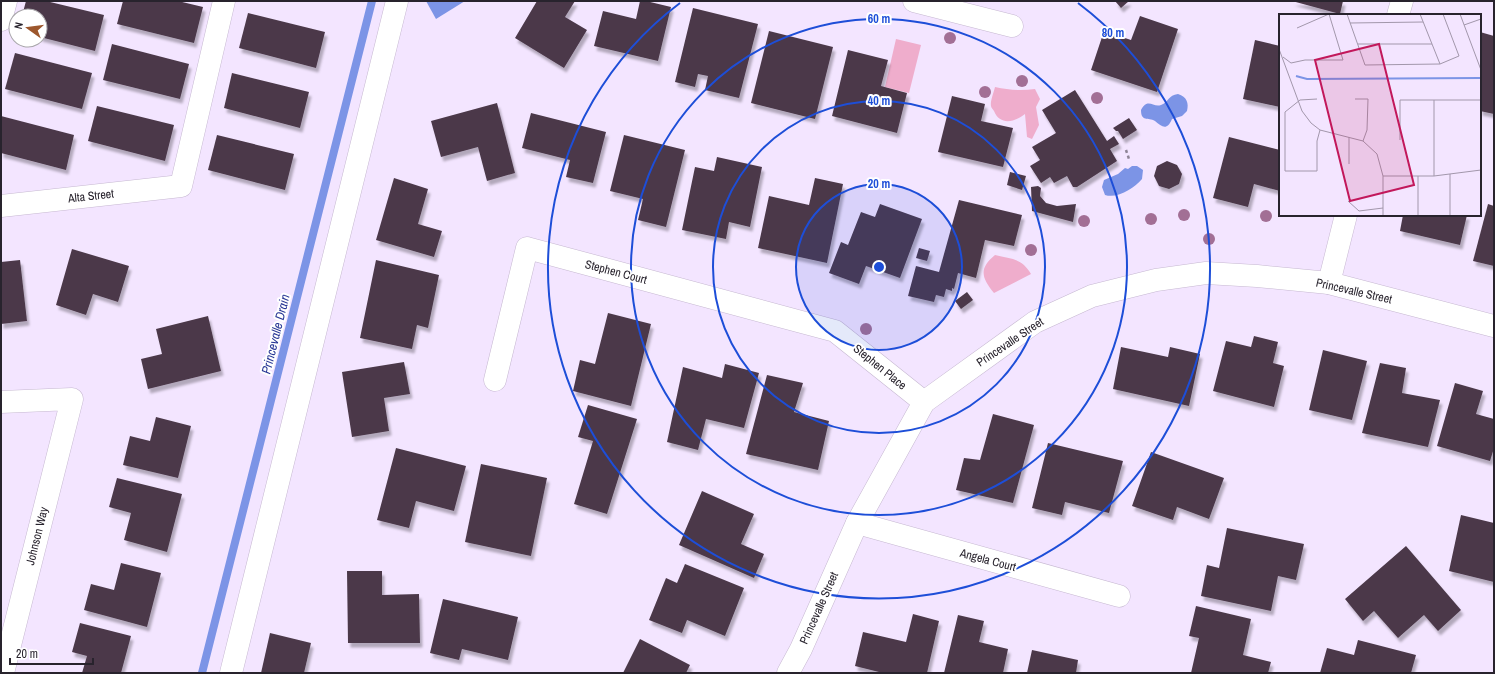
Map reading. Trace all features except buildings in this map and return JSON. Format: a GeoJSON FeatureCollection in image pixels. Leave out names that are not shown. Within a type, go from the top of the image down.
{"type":"FeatureCollection","features":[{"type":"Feature","properties":{"kind":"street"},"geometry":{"type":"LineString","coordinates":[[1,20],[6,1]]}},
{"type":"Feature","properties":{"kind":"street","name":"Alta Street"},"geometry":{"type":"LineString","coordinates":[[1,206],[181,186],[224,1]]}},
{"type":"Feature","properties":{"kind":"street"},"geometry":{"type":"LineString","coordinates":[[231,673],[397,1]]}},
{"type":"Feature","properties":{"kind":"street"},"geometry":{"type":"LineString","coordinates":[[914,1],[1012,26]]}},
{"type":"Feature","properties":{"kind":"street"},"geometry":{"type":"LineString","coordinates":[[1398,14],[1402,1]]}},
{"type":"Feature","properties":{"kind":"street"},"geometry":{"type":"LineString","coordinates":[[1329,283],[1346,216]]}},
{"type":"Feature","properties":{"kind":"street","name":"Stephen Court"},"geometry":{"type":"LineString","coordinates":[[495,380],[528,248],[835,331]]}},
{"type":"Feature","properties":{"kind":"street","name":"Princevalle Street"},"geometry":{"type":"LineString","coordinates":[[788,673],[801,649],[857,523],[924,402],[1035,322],[1092,296],[1156,280],[1206,273],[1329,283],[1494,326]]}},
{"type":"Feature","properties":{"kind":"street","name":"Stephen Place"},"geometry":{"type":"LineString","coordinates":[[835,331],[924,402]]}},
{"type":"Feature","properties":{"kind":"street","name":"Johnson Way"},"geometry":{"type":"LineString","coordinates":[[1,402],[72,399],[3,673]]}},
{"type":"Feature","properties":{"kind":"street","name":"Angela Court"},"geometry":{"type":"LineString","coordinates":[[857,523],[1119,596]]}},
{"type":"Feature","properties":{"kind":"path"},"geometry":{"type":"LineString","coordinates":[[1126,150],[1128,159]]}},
{"type":"Feature","properties":{"kind":"shaded area"},"geometry":{"type":"Polygon","coordinates":[[[896,39],[921,45],[909,93],[885,87],[896,39]]]}},
{"type":"Feature","properties":{"kind":"shaded area"},"geometry":{"type":"Polygon","coordinates":[[[995,87],[1015,90],[1035,89],[1040,99],[1036,107],[1039,125],[1032,139],[1027,137],[1025,114],[1012,121],[1004,121],[997,116],[991,107],[995,87]]]}},
{"type":"Feature","properties":{"kind":"shaded area"},"geometry":{"type":"Polygon","coordinates":[[[995,255],[1020,262],[1031,274],[994,293],[987,283],[984,269],[995,255]]]}},
{"type":"Feature","properties":{"kind":"water"},"geometry":{"type":"Polygon","coordinates":[[[426,1],[465,1],[436,19],[426,1]]]}},
{"type":"Feature","properties":{"kind":"water"},"geometry":{"type":"Polygon","coordinates":[[[1178,94],[1187,101],[1187,111],[1182,116],[1172,119],[1168,125],[1164,127],[1155,121],[1142,116],[1141,110],[1146,104],[1148,103],[1158,106],[1166,102],[1170,97],[1178,94]]]}},
{"type":"Feature","properties":{"kind":"water"},"geometry":{"type":"Polygon","coordinates":[[[1132,166],[1137,166],[1143,170],[1142,179],[1135,186],[1125,192],[1110,196],[1105,195],[1102,187],[1104,180],[1118,174],[1125,168],[1128,169],[1132,166]]]}},
{"type":"Feature","properties":{"kind":"waterway","name":"Princevalle Drain"},"geometry":{"type":"LineString","coordinates":[[202,673],[372,1]]}}]}
